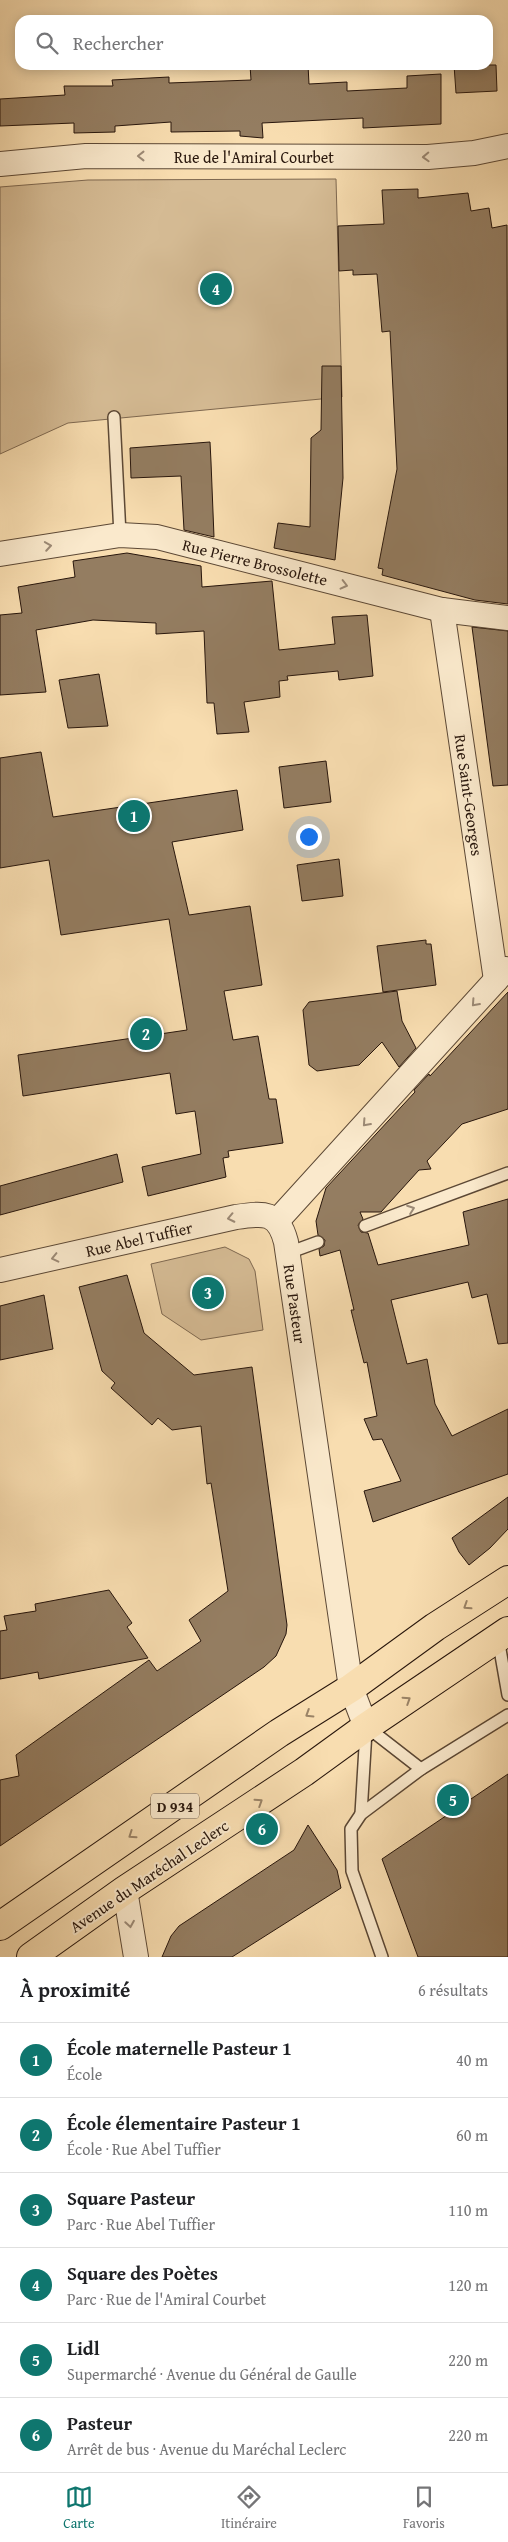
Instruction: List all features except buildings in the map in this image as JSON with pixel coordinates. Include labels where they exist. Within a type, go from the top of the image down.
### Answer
[{"type":"main road","name":"D 934","points":[[0,1926],[279,1733],[351,1688],[435,1627],[508,1580]]},
{"type":"main road","name":"D 934","points":[[366,1727],[503,1635]]},
{"type":"main road","name":"Avenue du Maréchal Leclerc","points":[[31,1957],[125,1890],[304,1772],[366,1727]]},
{"type":"street","name":"Rue de l'Amiral Courbet","points":[[0,164],[86,156],[428,157],[474,153],[508,146]]},
{"type":"street","name":"Rue Pierre Brossolette","points":[[0,554],[120,534],[157,537],[442,610],[477,616],[508,618]]},
{"type":"street","name":"Rue Saint-Georges","points":[[442,610],[502,974]]},
{"type":"street","points":[[277,1221],[502,974]]},
{"type":"street","name":"Rue Abel Tuffier","points":[[0,1270],[236,1217],[258,1214],[267,1215],[277,1221]]},
{"type":"street","name":"Rue Pasteur","points":[[277,1221],[283,1230],[288,1253],[351,1688],[366,1727]]},
{"type":"street","points":[[125,1890],[136,1957]]},
{"type":"lane","points":[[114,417],[120,534]]},
{"type":"lane","points":[[365,1226],[508,1173]]},
{"type":"lane","points":[[288,1253],[318,1242]]},
{"type":"lane","points":[[503,1635],[508,1695]]},
{"type":"lane","points":[[382,1957],[352,1872],[352,1829],[361,1814],[420,1769],[508,1715]]},
{"type":"lane","points":[[366,1727],[420,1769]]},
{"type":"lane","points":[[361,1814],[366,1727]]},
{"type":"shaded area","points":[[336,179],[342,397],[68,423],[0,454],[0,187],[88,180]]},
{"type":"shaded area","points":[[225,1247],[249,1259],[255,1271],[263,1330],[201,1340],[162,1314],[151,1264]]},
{"type":"place","name":"Square des Poètes","points":[[216,289]]},
{"type":"place","name":"École maternelle Pasteur 1","points":[[134,816]]},
{"type":"place","name":"École élementaire Pasteur 1","points":[[146,1034]]},
{"type":"place","name":"Square Pasteur","points":[[208,1293]]},
{"type":"place","name":"Lidl","points":[[453,1800]]},
{"type":"place","name":"Pasteur","points":[[262,1829]]}]
